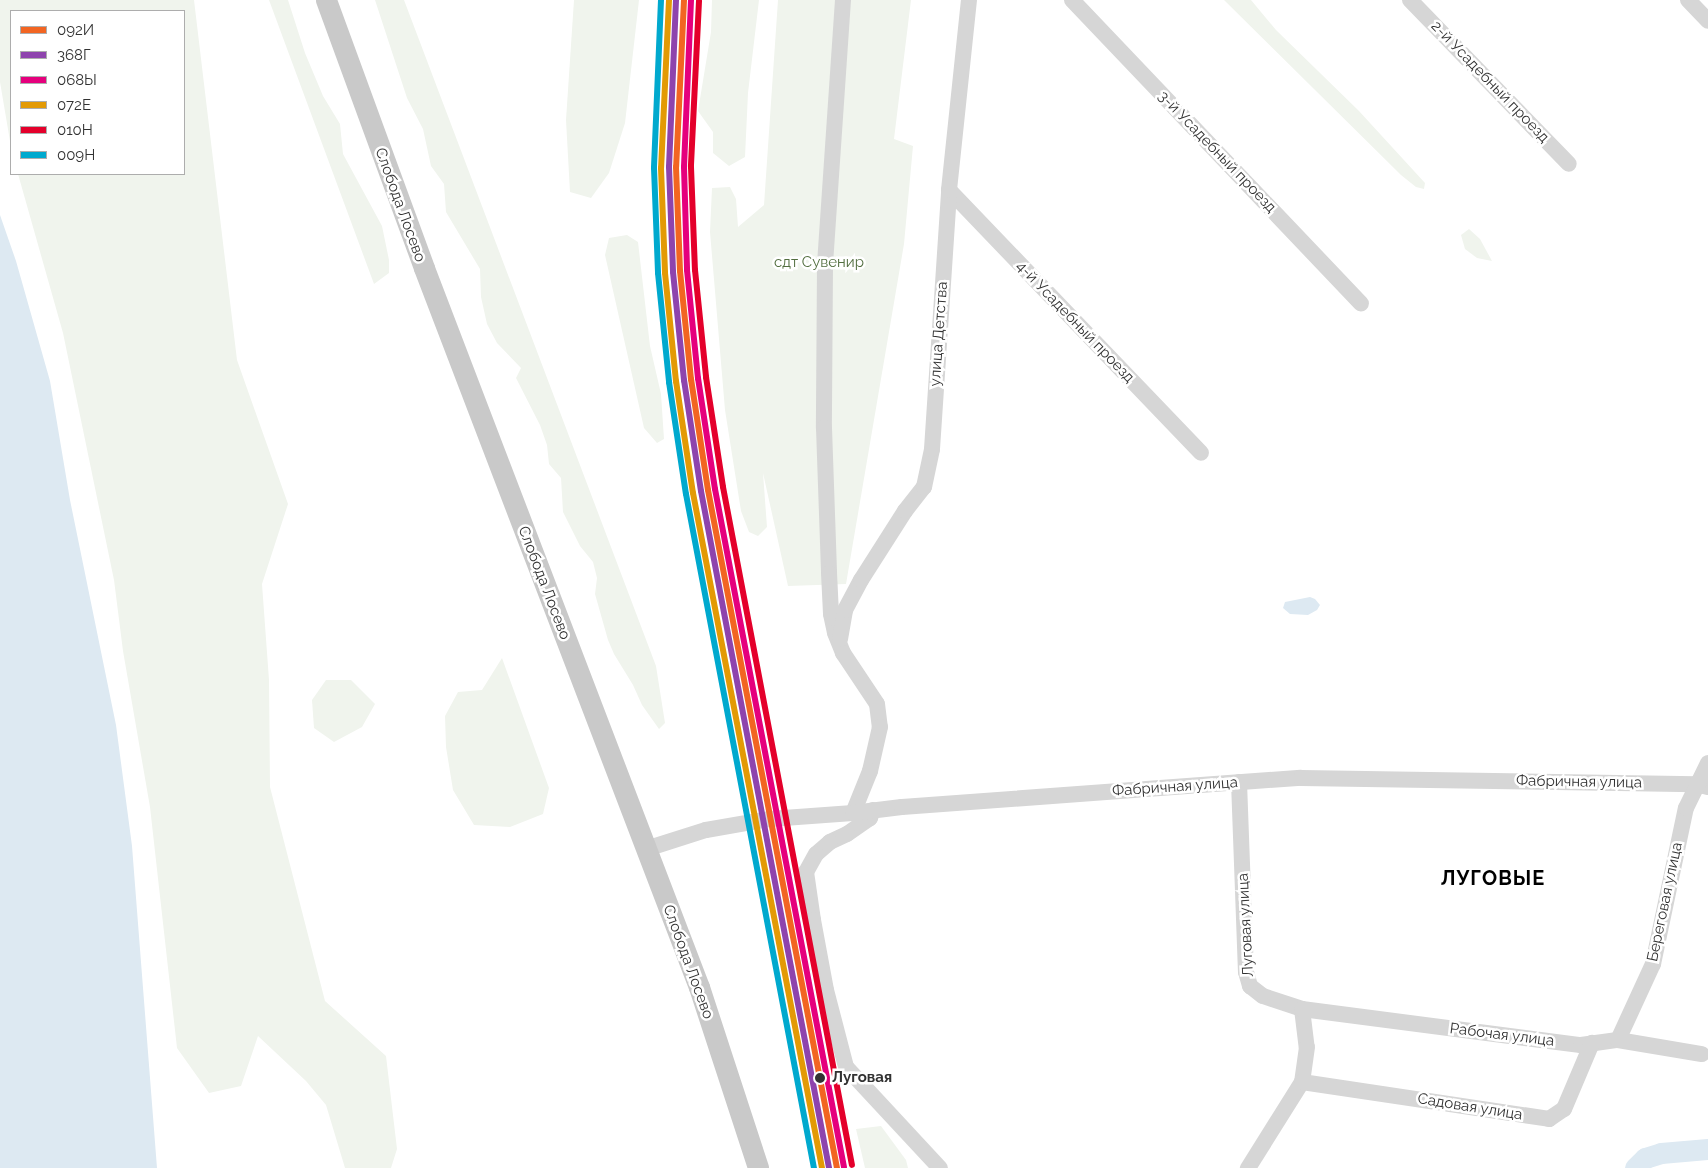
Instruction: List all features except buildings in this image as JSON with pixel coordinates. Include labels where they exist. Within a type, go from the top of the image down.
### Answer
[{"type":"main road","name":"Слобода Лосево","points":[[326,0],[424,268],[702,996],[758,1168]]},
{"type":"street","points":[[843,0],[825,266],[824,428],[831,614],[839,644],[850,666],[877,704],[880,727],[870,771],[853,813]]},
{"type":"street","name":"улица Детства","points":[[839,644],[845,610],[861,580],[924,487],[932,449],[949,190],[970,0]]},
{"type":"street","name":"3-й Усадебный проезд","points":[[1072,0],[1361,303]]},
{"type":"street","name":"2-й Усадебный проезд","points":[[1410,0],[1570,164]]},
{"type":"street","points":[[1688,0],[1708,21]]},
{"type":"street","name":"4-й Усадебный проезд","points":[[949,190],[1201,453]]},
{"type":"street","name":"Береговая улица","points":[[1618,1040],[1653,964],[1686,808],[1702,785],[1708,763]]},
{"type":"street","name":"Фабричная улица","points":[[646,849],[706,830],[763,820],[1301,778],[1702,785]]},
{"type":"street","name":"Луговая улица","points":[[1239,782],[1246,972],[1250,986],[1263,996],[1302,1009]]},
{"type":"street","points":[[873,810],[870,818],[847,834],[830,842],[816,854],[806,872],[813,920],[830,1006],[846,1067],[940,1168]]},
{"type":"street","points":[[1248,1168],[1302,1082],[1307,1047],[1302,1009]]},
{"type":"street","name":"Рабочая улица","points":[[1302,1009],[1581,1045],[1618,1040],[1702,1054]]},
{"type":"street","name":"Садовая улица","points":[[1302,1082],[1548,1119],[1564,1110],[1592,1044]]},
{"type":"green space","points":[[0,0],[194,0],[237,360],[288,504],[262,584],[269,680],[270,787],[325,1001],[386,1056],[397,1149],[391,1168],[345,1168],[326,1105],[306,1081],[258,1036],[241,1086],[209,1093],[177,1048],[150,807],[123,651],[114,580],[63,333],[18,175],[185,175],[185,10],[10,10],[10,141],[0,82]]},
{"type":"green space","points":[[269,0],[288,0],[305,53],[323,96],[340,124],[343,154],[382,226],[389,260],[389,273],[374,284]]},
{"type":"green space","points":[[375,0],[404,0],[656,666],[665,723],[659,729],[642,705],[608,640],[595,594],[597,578],[593,562],[580,546],[563,512],[561,478],[549,464],[547,445],[540,425],[516,378],[521,368],[497,343],[487,324],[481,297],[480,269],[446,212],[444,184],[431,166],[423,129],[407,98]]},
{"type":"green space","points":[[574,0],[639,0],[625,123],[609,173],[591,198],[570,192],[566,120]]},
{"type":"green space","points":[[712,0],[759,0],[748,93],[745,157],[729,166],[713,153],[713,132],[698,111],[711,32]]},
{"type":"green space","name":"сдт Сувенир","points":[[778,0],[911,0],[894,139],[913,146],[904,244],[846,584],[788,586],[763,473],[767,527],[758,536],[749,532],[741,511],[725,410],[710,232],[712,188],[730,187],[736,199],[738,227],[764,205]]},
{"type":"green space","points":[[1224,0],[1251,0],[1276,30],[1359,111],[1425,183],[1424,189],[1416,187],[1401,175]]},
{"type":"green space","points":[[1469,229],[1480,239],[1492,261],[1477,258],[1465,249],[1461,235]]},
{"type":"green space","points":[[627,235],[638,242],[650,346],[661,394],[664,439],[657,443],[644,428],[605,255],[609,238]]},
{"type":"green space","points":[[502,658],[549,788],[543,814],[510,827],[474,825],[453,790],[446,747],[445,716],[458,692],[482,690]]},
{"type":"green space","points":[[326,680],[351,680],[375,704],[362,727],[334,742],[314,728],[312,700]]},
{"type":"green space","points":[[881,1126],[906,1160],[908,1168],[865,1168],[856,1129]]},
{"type":"shaded area","points":[[0,215],[16,261],[50,381],[70,500],[116,725],[132,846],[157,1168],[0,1168]]},
{"type":"shaded area","points":[[1310,597],[1315,599],[1320,605],[1317,610],[1308,615],[1290,614],[1283,608],[1285,602]]},
{"type":"waterway","points":[[1635,1168],[1645,1158],[1661,1153],[1708,1149]]},
{"type":"transit line","name":"009Н","points":[[661,0],[654,168],[658,273],[669,382],[686,494],[814,1168]]},
{"type":"transit line","name":"072Е","points":[[669,0],[661,168],[665,273],[676,381],[693,493],[822,1168]]},
{"type":"transit line","name":"368Г","points":[[676,0],[669,167],[673,272],[684,380],[701,491],[829,1168]]},
{"type":"transit line","name":"092И","points":[[684,0],[676,167],[680,271],[691,379],[708,490],[837,1168]]},
{"type":"transit line","name":"068Ы","points":[[691,0],[684,167],[687,270],[698,378],[715,489],[844,1167]]},
{"type":"transit line","name":"010Н","points":[[699,1],[691,167],[695,270],[706,377],[723,487],[852,1165]]},
{"type":"place","name":"Луговая","points":[[820,1078]]},
{"type":"district","name":"ЛУГОВЫЕ","points":[[1493,878]]}]
